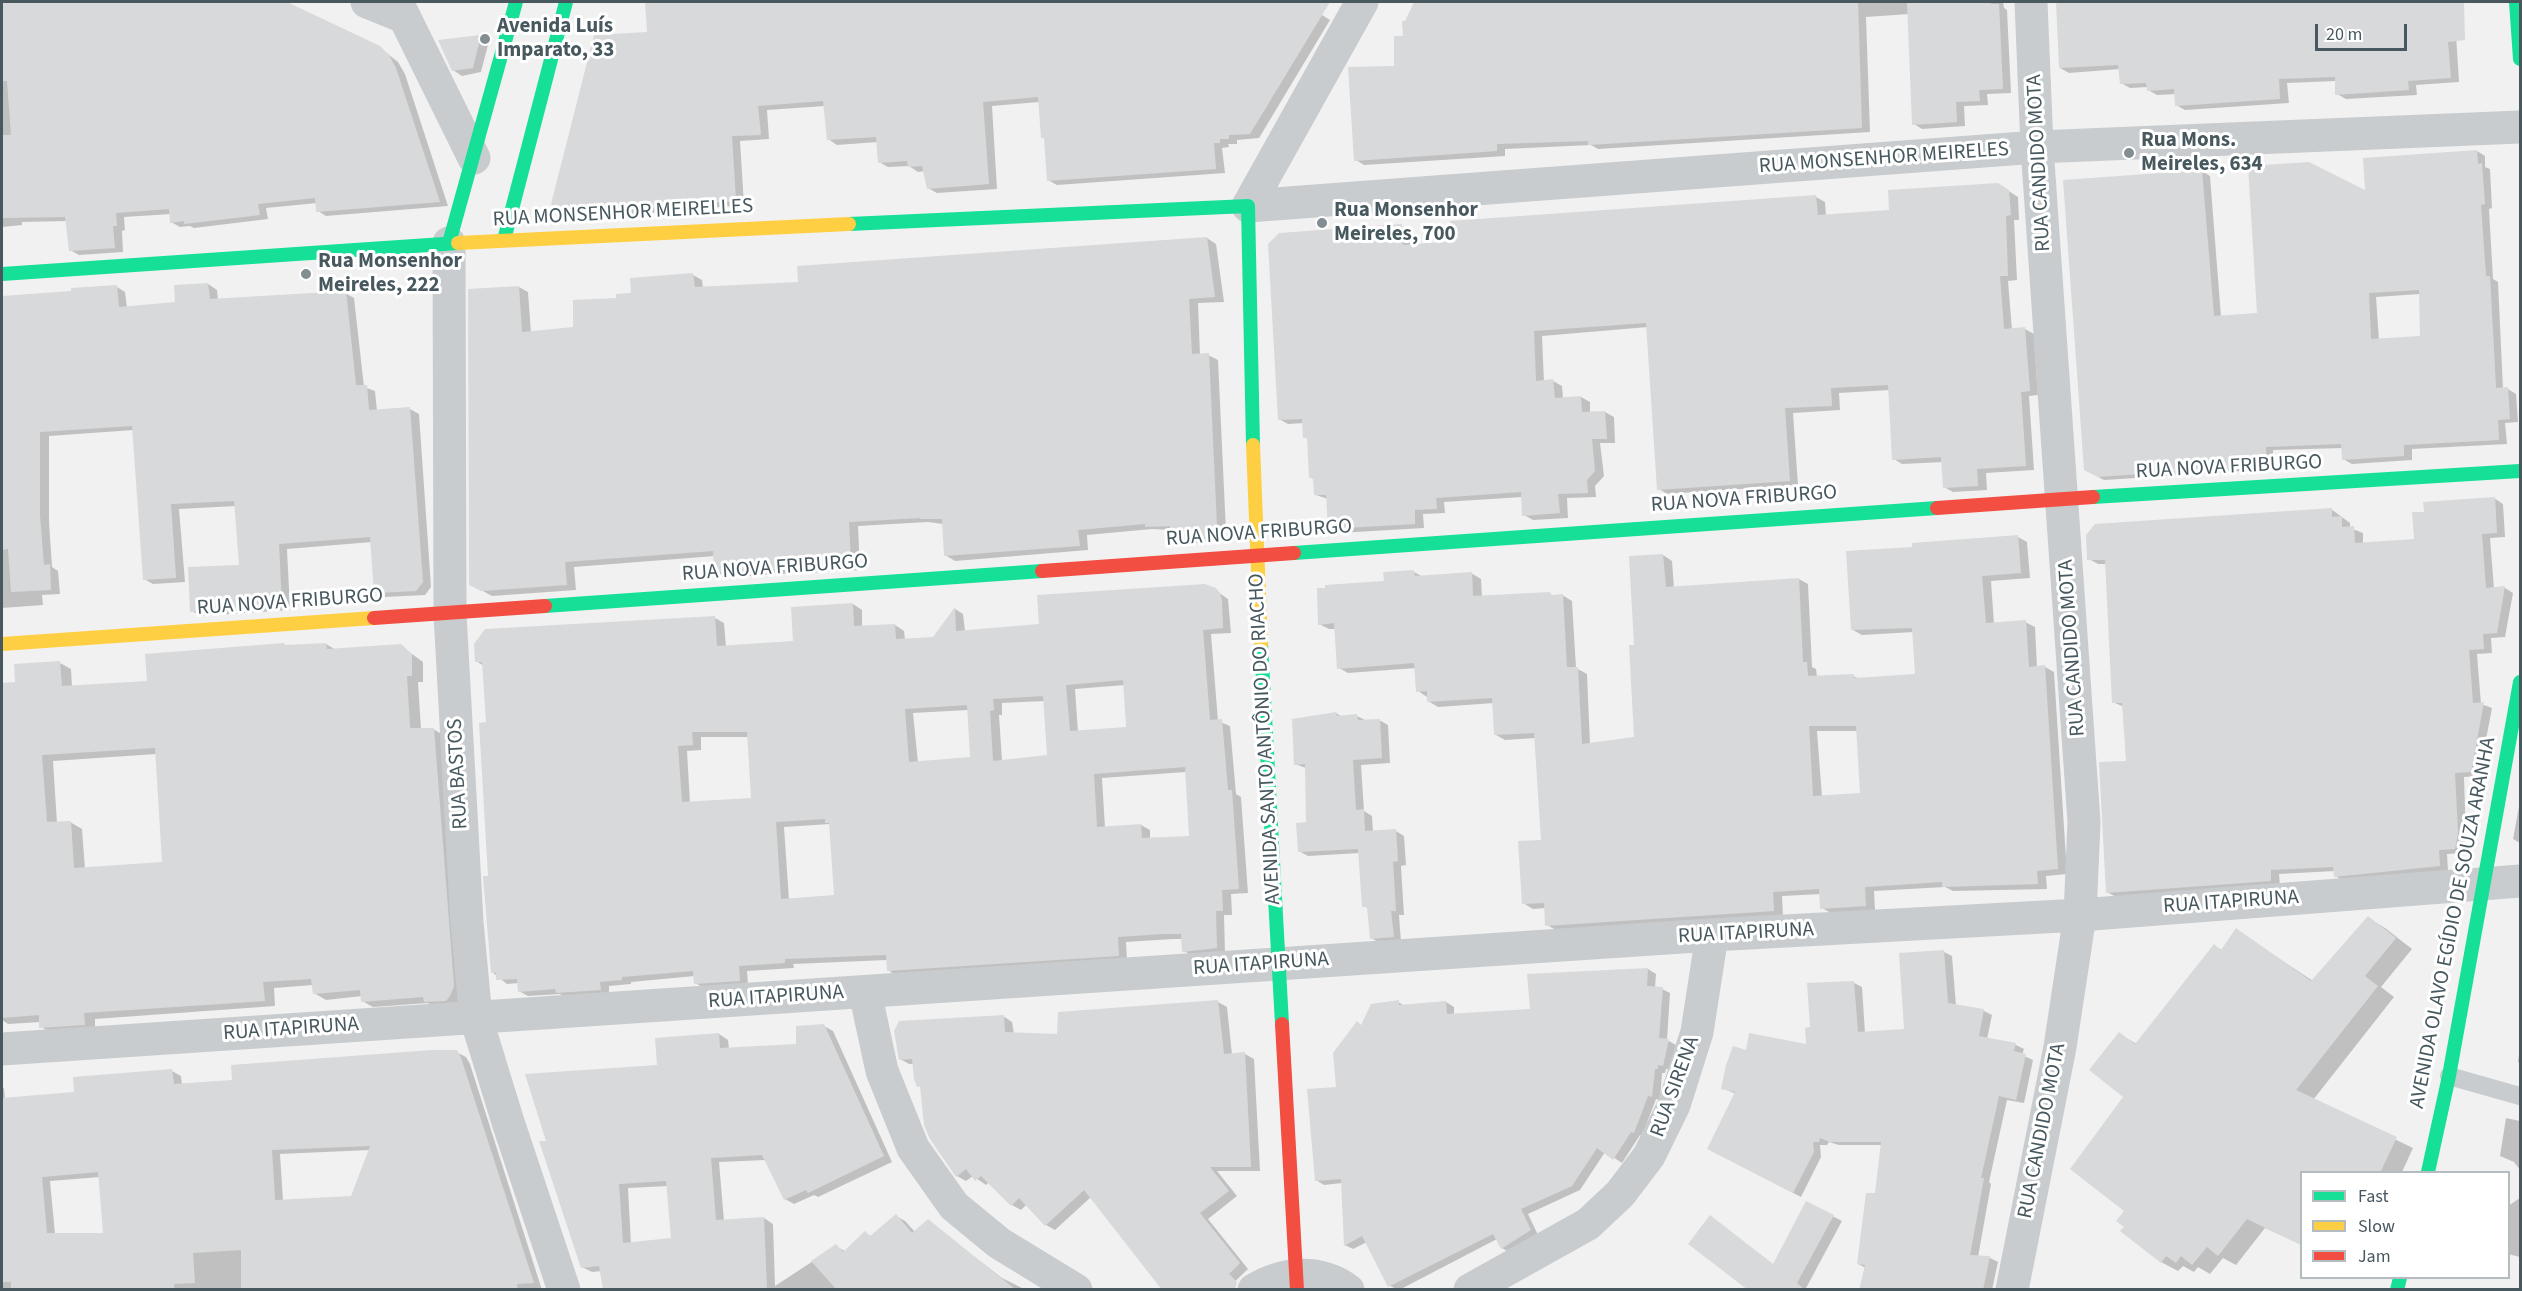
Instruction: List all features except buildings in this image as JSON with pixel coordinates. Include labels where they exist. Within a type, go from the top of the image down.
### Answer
[{"type":"street","points":[[367,2],[401,9],[474,158]]},
{"type":"street","points":[[449,243],[516,2]]},
{"type":"street","points":[[504,240],[566,2]]},
{"type":"street","points":[[1248,206],[1362,2]]},
{"type":"street","name":"RUA CANDIDO MOTA","points":[[2012,1290],[2060,1047],[2080,915],[2084,822],[2037,147],[2031,2]]},
{"type":"street","points":[[2516,2],[2520,59]]},
{"type":"street","name":"RUA MONSENHOR MEIRELES","points":[[1248,206],[2037,147],[2520,127]]},
{"type":"street","name":"RUA MONSENHOR MEIRELLES","points":[[2,274],[449,243],[1248,206]]},
{"type":"street","name":"AVENIDA SANTO ANTÔNIO DO RIACHO","points":[[1248,206],[1256,555],[1297,1282]]},
{"type":"street","name":"RUA BASTOS","points":[[449,243],[450,614],[467,922],[476,1018],[564,1290]]},
{"type":"street","name":"RUA NOVA FRIBURGO","points":[[2,644],[2063,498],[2520,471]]},
{"type":"street","name":"AVENIDA OLAVO EGÍDIO DE SOUZA ARANHA","points":[[2428,1171],[2449,1076],[2520,682]]},
{"type":"street","name":"RUA ITAPIRUNA","points":[[2,1049],[1712,935],[2080,915],[2520,881]]},
{"type":"street","name":"RUA SIRENA","points":[[1470,1290],[1588,1224],[1620,1194],[1649,1156],[1674,1106],[1697,1032],[1712,935]]},
{"type":"street","points":[[865,992],[882,1071],[913,1148],[954,1206],[999,1242],[1076,1290]]},
{"type":"street","points":[[1254,1290],[1268,1281],[1297,1282],[1319,1277],[1348,1290]]},
{"type":"lane","points":[[2449,1076],[2520,1096]]},
{"type":"traffic: fast","points":[[449,243],[516,2]]},
{"type":"traffic: fast","points":[[504,240],[566,2]]},
{"type":"traffic: fast","points":[[2516,2],[2520,59]]},
{"type":"traffic: fast","points":[[849,224],[1248,206],[1253,445]]},
{"type":"traffic: fast","points":[[2,274],[458,243]]},
{"type":"traffic: fast","points":[[2093,497],[2520,471]]},
{"type":"traffic: fast","points":[[1294,553],[1937,508]]},
{"type":"traffic: fast","points":[[545,606],[1042,571]]},
{"type":"traffic: fast","points":[[1261,644],[1282,1024]]},
{"type":"traffic: fast","points":[[2428,1171],[2449,1076],[2520,682]]},
{"type":"traffic: fast","points":[[2397,1290],[2400,1279]]},
{"type":"traffic: slow","points":[[458,243],[849,224]]},
{"type":"traffic: slow","points":[[1253,445],[1261,644]]},
{"type":"traffic: slow","points":[[2,644],[374,618]]},
{"type":"traffic: jam","points":[[1937,508],[2093,497]]},
{"type":"traffic: jam","points":[[1042,571],[1294,553]]},
{"type":"traffic: jam","points":[[374,618],[545,606]]},
{"type":"traffic: jam","points":[[1282,1024],[1297,1290]]},
{"type":"place","name":"Avenida Luís Imparato, 33","points":[[485,39]]},
{"type":"place","name":"Rua Mons. Meireles, 634","points":[[2129,153]]},
{"type":"place","name":"Rua Monsenhor Meireles, 700","points":[[1322,223]]},
{"type":"place","name":"Rua Monsenhor Meireles, 222","points":[[306,274]]}]
